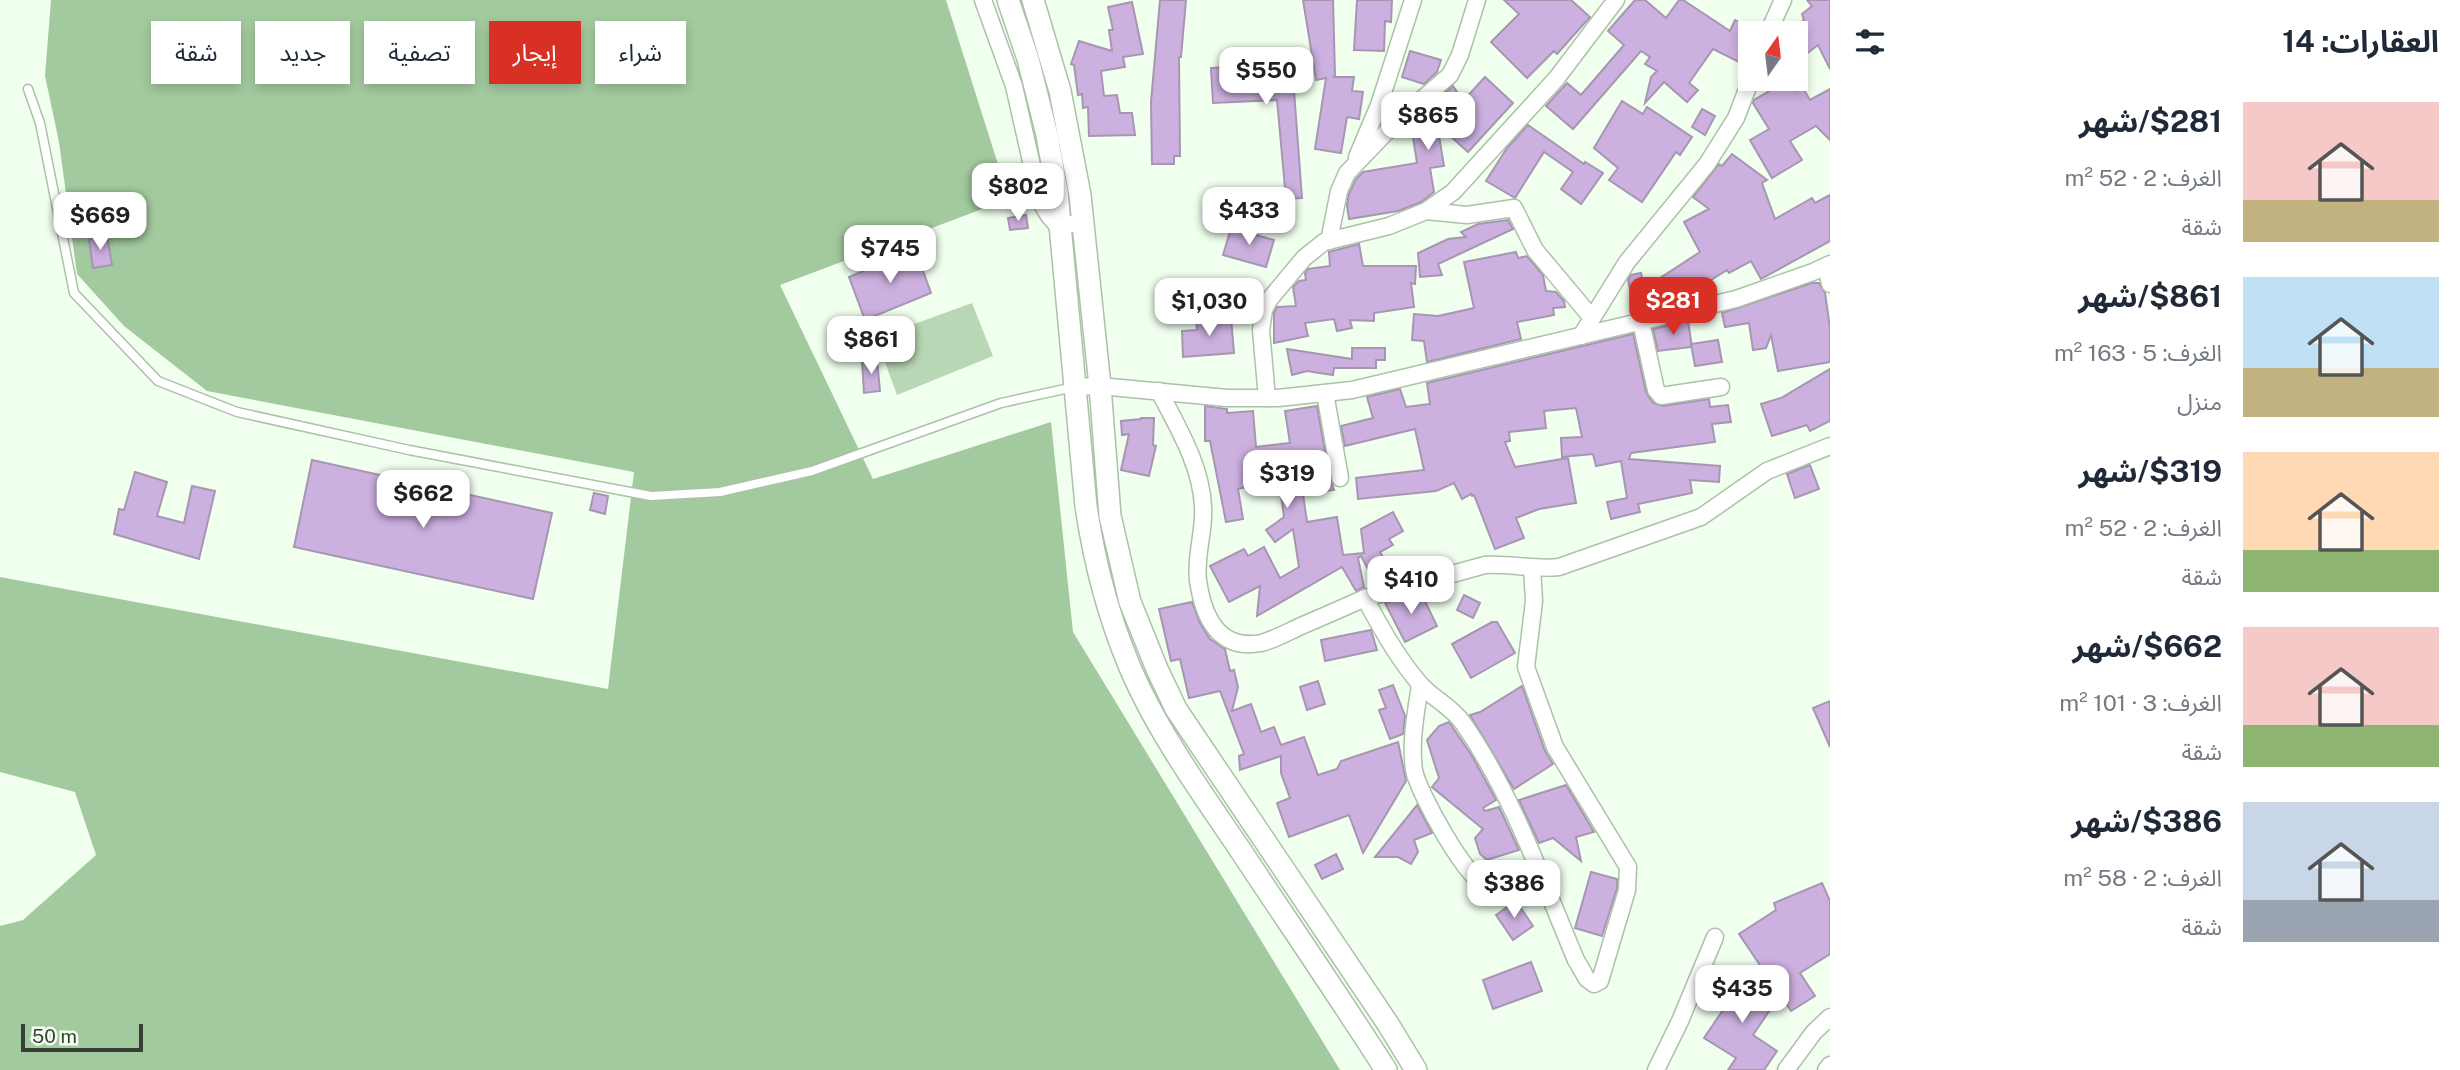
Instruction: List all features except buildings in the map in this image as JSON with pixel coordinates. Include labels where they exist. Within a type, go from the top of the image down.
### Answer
[{"type":"main road","points":[[1008,0],[1028,59],[1047,135],[1060,225],[1074,387],[1092,545],[1114,625],[1129,667],[1203,795],[1386,1070]]},
{"type":"main road","points":[[1033,0],[1060,92],[1083,224],[1110,516],[1130,602],[1176,709],[1381,1013],[1416,1070]]},
{"type":"street","points":[[983,0],[1014,86],[1040,201],[1049,216],[1060,225],[1083,224]]},
{"type":"street","points":[[1355,163],[1384,91],[1413,0]]},
{"type":"street","points":[[1329,240],[1339,191],[1347,173],[1398,120],[1450,75],[1460,55],[1477,0]]},
{"type":"street","points":[[1267,398],[1261,330],[1265,305],[1304,258],[1321,243],[1389,226],[1426,211],[1453,192],[1556,79],[1616,0]]},
{"type":"street","points":[[1773,21],[1783,0]]},
{"type":"street","points":[[1581,336],[1627,262],[1707,164],[1736,118],[1746,91]]},
{"type":"street","points":[[1426,211],[1467,215],[1514,208],[1535,250],[1592,318]]},
{"type":"street","points":[[1074,387],[1100,386],[1227,398],[1267,398],[1352,390],[1736,299],[1828,265],[1830,284]]},
{"type":"street","points":[[1641,322],[1656,390],[1661,396],[1721,387]]},
{"type":"street","points":[[1159,391],[1185,442],[1200,485],[1203,505],[1198,579],[1208,615],[1215,630],[1238,642],[1264,642],[1365,598],[1485,565],[1559,567],[1701,517],[1767,471],[1830,446]]},
{"type":"street","points":[[1325,393],[1340,478]]},
{"type":"street","points":[[1365,598],[1420,685],[1446,704],[1464,724],[1510,802],[1576,960],[1587,979],[1597,984],[1601,981],[1628,890],[1628,867],[1555,747],[1526,667],[1534,601],[1532,568]]},
{"type":"street","points":[[1420,685],[1414,727],[1415,774],[1463,865],[1478,883],[1488,887],[1536,867]]},
{"type":"street","points":[[1656,1070],[1685,1010],[1715,937]]},
{"type":"street","points":[[1786,1070],[1814,1032],[1830,1017]]},
{"type":"street","points":[[1826,1070],[1830,1065]]},
{"type":"lane","points":[[28,89],[40,123],[74,293],[158,381],[237,412],[409,450],[651,496],[720,492],[812,471],[1001,403],[1074,387]]},
{"type":"green space","points":[[51,0],[946,0],[1009,199],[780,285],[873,479],[1051,422],[1073,632],[1340,1070],[0,1070],[0,926],[23,920],[96,855],[75,792],[0,772],[0,577],[608,689],[634,472],[207,391],[124,326],[77,274],[59,142],[45,76]]},
{"type":"green space","points":[[972,303],[993,356],[897,395],[876,338]]}]
